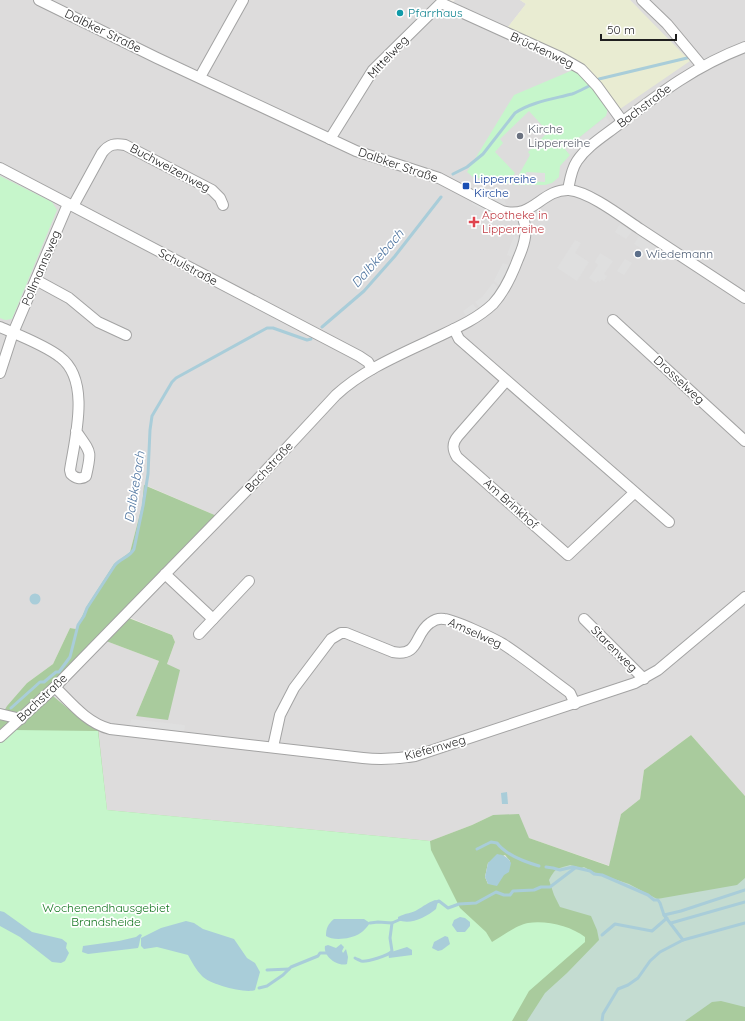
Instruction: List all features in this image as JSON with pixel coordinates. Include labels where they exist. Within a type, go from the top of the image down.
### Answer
[{"type":"street","name":"Dalbker Straße","points":[[39,0],[113,37],[368,156],[439,178],[502,212],[515,214],[521,213]]},
{"type":"street","points":[[200,77],[243,0]]},
{"type":"street","points":[[642,0],[668,24],[702,66]]},
{"type":"street","name":"Brückenweg","points":[[441,3],[565,59],[581,69],[623,122]]},
{"type":"street","name":"Mittelweg","points":[[330,139],[373,70],[441,3]]},
{"type":"street","name":"Bachstraße","points":[[568,190],[572,170],[582,155],[679,80],[702,66],[745,47]]},
{"type":"street","name":"Buchweizenweg","points":[[70,205],[102,153],[108,146],[118,144],[125,145],[212,190],[220,198],[223,204]]},
{"type":"street","name":"Schulstraße","points":[[0,168],[359,356],[368,362],[372,369]]},
{"type":"street","points":[[521,213],[558,191],[568,190],[586,195],[745,298]]},
{"type":"street","name":"Pollmannsweg","points":[[0,373],[13,333],[70,205]]},
{"type":"street","name":"Bachstraße","points":[[0,736],[21,719],[55,687],[254,483],[346,386],[372,369],[469,322],[492,304],[508,282],[526,238],[526,228],[521,213]]},
{"type":"street","points":[[36,280],[64,295],[98,322],[126,335]]},
{"type":"street","name":"Drosselweg","points":[[613,320],[745,441]]},
{"type":"street","points":[[0,327],[55,353],[68,364],[74,374],[78,391],[76,431]]},
{"type":"street","points":[[454,329],[459,340],[669,522]]},
{"type":"street","name":"Am Brinkhof","points":[[506,381],[458,436],[453,445],[454,452],[457,457],[568,555],[634,493]]},
{"type":"street","points":[[165,574],[213,619]]},
{"type":"street","points":[[199,634],[249,581]]},
{"type":"street","name":"Kiefernweg","points":[[55,687],[89,720],[100,726],[130,731],[363,758],[382,760],[399,759],[415,756],[575,704],[629,686],[644,679],[658,670],[745,597]]},
{"type":"street","name":"Amselweg","points":[[273,747],[280,715],[286,702],[294,688],[331,639],[341,633],[346,633],[393,652],[406,652],[415,646],[428,624],[437,619],[448,620],[504,644],[570,693],[575,704]]},
{"type":"street","name":"Starenweg","points":[[584,619],[644,679]]},
{"type":"street","points":[[0,714],[21,719]]},
{"type":"shaded area","points":[[0,0],[442,0],[451,4],[455,0],[520,0],[526,4],[508,27],[577,61],[594,74],[620,108],[689,61],[630,0],[745,0],[745,796],[691,735],[644,770],[640,799],[621,814],[610,866],[529,838],[493,815],[472,825],[430,841],[107,810],[98,728],[83,721],[47,691],[98,638],[159,661],[136,716],[167,664],[175,642],[172,635],[121,614],[217,516],[145,485],[142,506],[130,552],[114,564],[87,606],[76,629],[70,628],[53,664],[27,683],[0,718]]},
{"type":"shaded area","points":[[606,117],[610,123],[570,155],[565,149]]},
{"type":"shaded area","points":[[526,172],[545,173],[545,182],[526,181]]},
{"type":"shaded area","points":[[474,185],[503,193],[506,205],[498,204],[475,190]]},
{"type":"shaded area","points":[[473,201],[508,218],[503,221],[473,205]]},
{"type":"shaded area","points":[[620,224],[632,231],[626,239],[615,232]]},
{"type":"shaded area","points":[[514,236],[521,239],[514,258],[507,255]]},
{"type":"shaded area","points":[[639,236],[667,254],[662,262],[634,244]]},
{"type":"shaded area","points":[[575,240],[581,243],[575,253],[589,262],[577,281],[557,268]]},
{"type":"shaded area","points":[[600,253],[613,261],[604,274],[607,276],[604,281],[602,279],[600,282],[598,280],[596,283],[589,278],[598,265],[595,262]]},
{"type":"shaded area","points":[[625,259],[632,263],[624,275],[617,271]]},
{"type":"shaded area","points":[[503,263],[511,266],[500,286],[494,281]]},
{"type":"shaded area","points":[[493,283],[499,288],[487,303],[480,308],[475,302],[482,297]]},
{"type":"shaded area","points":[[473,304],[478,310],[467,317],[463,311]]},
{"type":"shaded area","points":[[78,444],[86,461],[82,473],[75,461]]},
{"type":"shaded area","points":[[131,719],[185,725],[184,732],[130,726]]},
{"type":"green space","points":[[520,0],[630,0],[690,61],[620,109],[594,74],[577,61],[508,27],[526,4]]},
{"type":"green space","points":[[573,70],[584,77],[608,108],[606,116],[565,149],[570,155],[560,166],[559,177],[552,183],[545,185],[513,185],[530,155],[528,152],[548,132],[529,111],[500,139],[503,143],[495,152],[515,173],[508,184],[473,177],[467,172],[514,95]]},
{"type":"green space","points":[[0,176],[52,202],[57,210],[12,319],[5,320],[0,318]]},
{"type":"green space","name":"Wochenendhausgebiet Brandsheide","points":[[144,485],[217,516],[121,615],[172,635],[175,642],[167,664],[180,670],[168,720],[136,716],[159,661],[98,638],[47,691],[83,721],[98,728],[107,810],[430,841],[472,825],[493,815],[519,814],[529,838],[609,866],[621,814],[640,799],[644,770],[691,735],[745,796],[745,1021],[0,1021],[0,718],[7,706],[27,683],[53,664],[70,628],[76,629],[87,606],[114,564],[130,552],[142,506]],"holes":[[[505,855],[510,861],[488,884],[485,877],[488,863]]]},
{"type":"green space","name":"Wochenendhausgebiet Brandsheide","points":[[13,730],[98,731],[107,810],[430,841],[431,850],[460,908],[486,932],[492,942],[519,926],[528,923],[543,922],[573,930],[585,937],[585,942],[529,991],[512,1021],[0,1021],[0,740]]},
{"type":"green space","points":[[570,865],[581,868],[584,867],[593,872],[629,884],[657,899],[737,885],[745,878],[745,1007],[721,1001],[712,1002],[685,1021],[527,1021],[545,993],[599,940],[597,930],[591,916],[560,907],[554,895],[549,880],[557,869]]},
{"type":"water","points":[[35,593],[39,595],[41,599],[39,603],[35,605],[31,603],[29,599],[31,595]]},
{"type":"water","points":[[507,792],[508,804],[502,804],[501,793]]},
{"type":"water","points":[[497,854],[506,857],[511,863],[509,872],[504,875],[497,886],[488,884],[485,877],[488,863]]},
{"type":"water","points":[[435,900],[438,901],[436,909],[427,915],[417,920],[407,922],[398,920],[398,917],[415,911]]},
{"type":"water","points":[[0,911],[4,912],[32,932],[62,939],[67,943],[66,948],[69,953],[65,961],[61,963],[52,962],[20,937],[0,926]]},
{"type":"water","points":[[460,917],[465,918],[470,922],[470,926],[465,932],[457,932],[452,925],[454,920]]},
{"type":"water","points":[[334,919],[364,919],[370,923],[356,936],[342,939],[329,938],[326,936],[326,933],[328,926]]},
{"type":"water","points":[[186,921],[194,923],[203,929],[234,939],[247,958],[255,963],[260,972],[255,990],[243,991],[219,985],[206,979],[194,966],[188,955],[157,947],[144,949],[141,946],[141,938],[161,928]]},
{"type":"water","points":[[140,934],[142,935],[138,948],[88,954],[82,952],[83,946],[119,941],[136,937]]},
{"type":"water","points":[[445,936],[448,937],[450,944],[438,951],[432,948],[434,942]]},
{"type":"water","points":[[341,944],[344,947],[342,951],[343,953],[346,949],[348,957],[347,964],[339,964],[335,962],[328,957],[325,950],[325,946],[328,945],[336,948]]},
{"type":"water","points":[[407,947],[412,950],[412,955],[389,958],[388,953]]},
{"type":"waterway","name":"Dalbkebach","points":[[599,79],[687,58]]},
{"type":"waterway","name":"Dalbkebach","points":[[453,174],[467,167],[483,154],[515,113],[521,109],[535,103],[572,94],[589,86]]},
{"type":"waterway","name":"Dalbkebach","points":[[322,327],[364,291],[395,256],[441,197]]},
{"type":"waterway","name":"Dalbkebach","points":[[11,708],[40,682],[44,682],[56,672],[59,672],[70,657],[78,625],[87,608],[115,565],[130,554],[134,549],[148,474],[152,416],[172,382],[176,378],[267,328],[273,328],[307,340],[311,339]]},
{"type":"waterway","points":[[477,849],[491,842],[497,843],[505,851],[522,860],[539,866]]},
{"type":"waterway","points":[[546,867],[560,870],[573,867],[590,871],[594,874],[602,875],[648,895],[654,900],[658,900],[664,915],[683,940]]},
{"type":"waterway","points":[[434,903],[439,901],[448,908],[459,904],[476,903],[496,892],[504,895],[510,895],[513,891],[534,890],[541,887],[550,887],[575,868]]},
{"type":"waterway","points":[[664,915],[745,890]]},
{"type":"waterway","points":[[671,923],[745,902]]},
{"type":"waterway","points":[[602,935],[615,924],[652,931],[667,918]]},
{"type":"waterway","points":[[355,958],[361,961],[368,961],[390,953],[392,951],[390,938],[392,923],[401,919]]},
{"type":"waterway","points":[[370,923],[392,923]]},
{"type":"waterway","points":[[602,1021],[603,1014],[618,989],[628,985],[638,978],[650,961],[660,952],[683,940],[745,923]]},
{"type":"waterway","points":[[259,988],[267,986],[283,975],[291,967],[318,956],[320,953],[329,953]]},
{"type":"waterway","points":[[267,970],[289,969]]},
{"type":"place","name":"Pfarrhaus","points":[[400,13]]},
{"type":"place","name":"Kirche Lipperreihe","points":[[520,136]]},
{"type":"place","name":"Lipperreihe Kirche","points":[[466,186]]},
{"type":"place","name":"Apotheke in Lipperreihe","points":[[474,222]]},
{"type":"place","name":"Wiedemann","points":[[638,254]]}]
